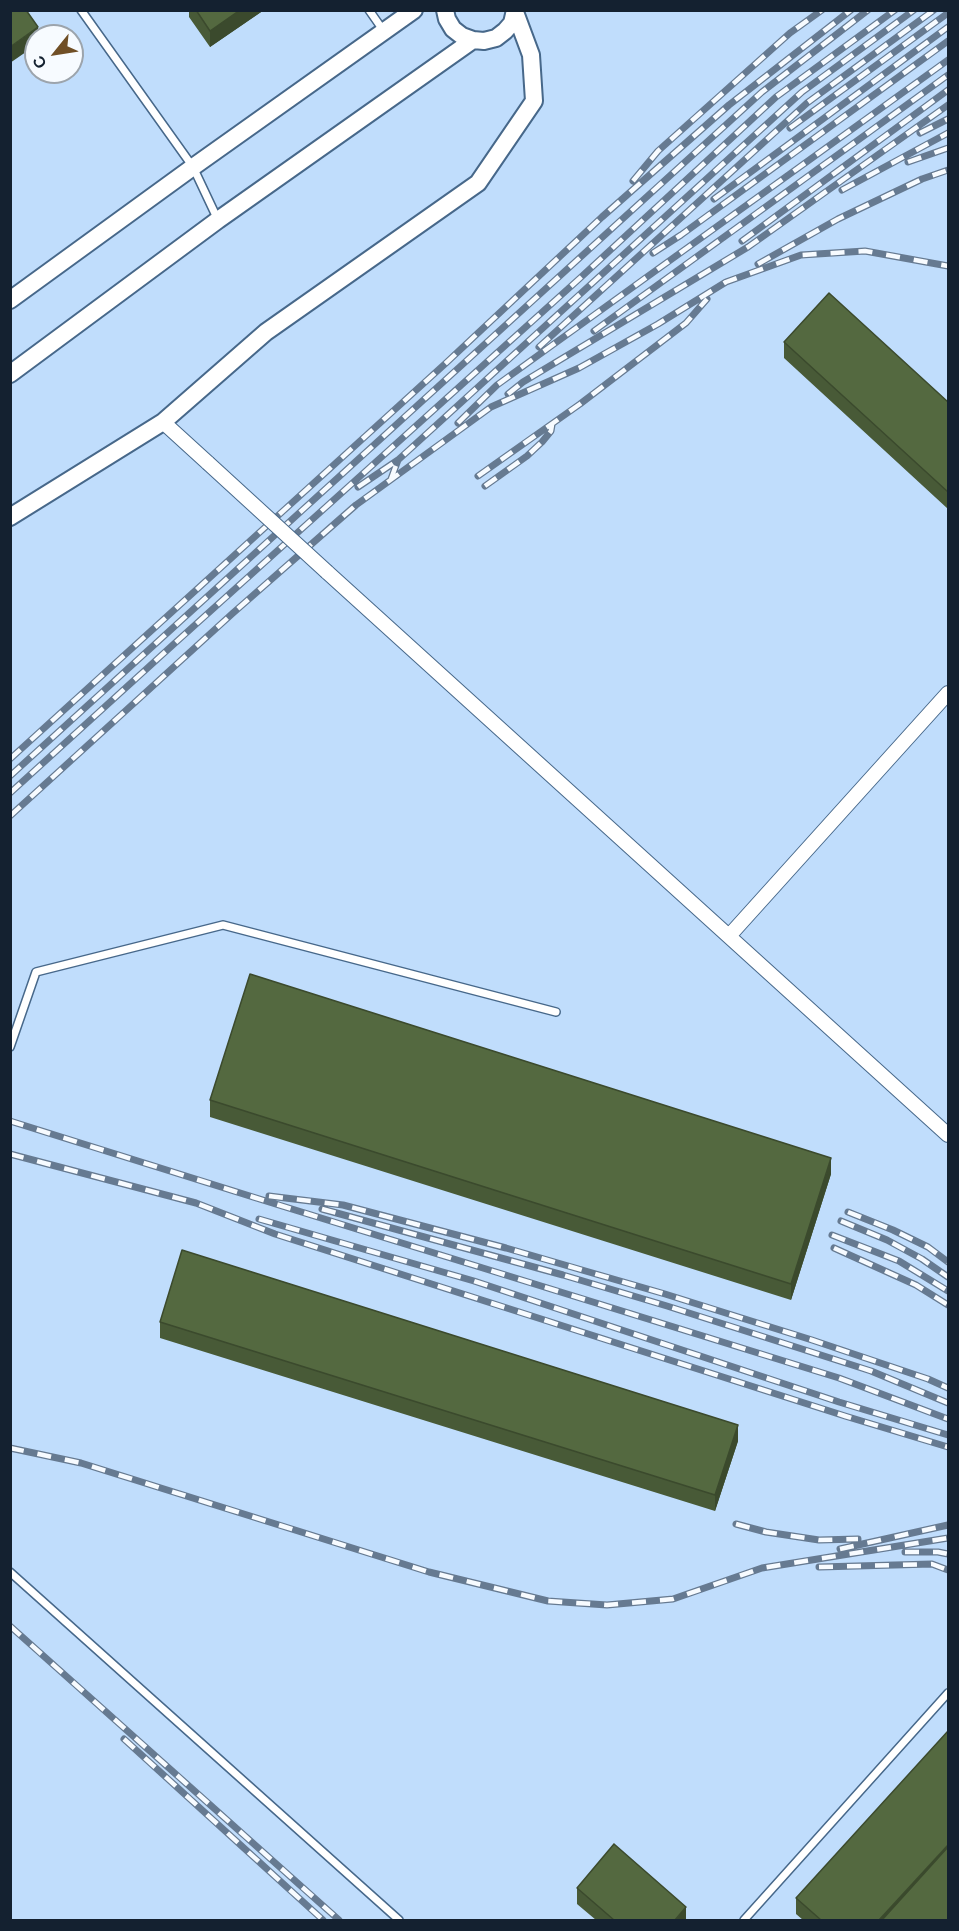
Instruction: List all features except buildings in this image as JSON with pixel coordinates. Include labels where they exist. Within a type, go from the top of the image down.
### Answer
[{"type":"street","points":[[10,300],[414,10]]},
{"type":"street","points":[[445,10],[447,19],[462,36],[484,41],[496,38],[505,31],[512,23],[515,11]]},
{"type":"street","points":[[10,517],[163,422],[266,332],[478,183],[534,101],[531,54],[515,11]]},
{"type":"street","points":[[10,374],[218,220],[473,40]]},
{"type":"street","points":[[163,422],[948,1135]]},
{"type":"street","points":[[729,936],[948,693]]},
{"type":"lane","points":[[81,10],[193,167],[218,220]]},
{"type":"lane","points":[[369,10],[384,32]]},
{"type":"lane","points":[[10,1047],[36,972],[223,925],[556,1012]]},
{"type":"lane","points":[[10,1572],[399,1920]]},
{"type":"lane","points":[[744,1920],[948,1693]]},
{"type":"railway","points":[[633,181],[658,151],[790,33],[822,10]]},
{"type":"railway","points":[[10,759],[446,363],[602,217],[729,105],[851,10]]},
{"type":"railway","points":[[10,776],[762,92],[868,10]]},
{"type":"railway","points":[[10,793],[579,279],[776,97],[895,10]]},
{"type":"railway","points":[[391,479],[398,460],[802,92],[914,10]]},
{"type":"railway","points":[[539,347],[807,103],[934,10]]},
{"type":"railway","points":[[790,128],[948,13]]},
{"type":"railway","points":[[714,199],[948,27]]},
{"type":"railway","points":[[653,253],[948,41]]},
{"type":"railway","points":[[458,423],[497,385],[948,60]]},
{"type":"railway","points":[[594,331],[948,75]]},
{"type":"railway","points":[[742,241],[948,90]]},
{"type":"railway","points":[[508,394],[523,382],[748,247],[948,105]]},
{"type":"railway","points":[[920,133],[948,119]]},
{"type":"railway","points":[[842,190],[948,133]]},
{"type":"railway","points":[[908,162],[948,148]]},
{"type":"railway","points":[[758,264],[838,219],[922,179],[948,170]]},
{"type":"railway","points":[[10,816],[233,613],[356,505],[491,407],[579,368],[658,324],[726,282],[801,255],[865,251],[948,266]]},
{"type":"railway","points":[[478,476],[580,404],[686,323],[707,299]]},
{"type":"railway","points":[[485,486],[527,456],[551,431],[552,425]]},
{"type":"railway","points":[[358,487],[398,460]]},
{"type":"railway","points":[[10,1121],[839,1378],[948,1419]]},
{"type":"railway","points":[[10,1154],[196,1203],[275,1234],[948,1447]]},
{"type":"railway","points":[[269,1196],[343,1205],[506,1248],[812,1340],[928,1379],[948,1388]]},
{"type":"railway","points":[[322,1209],[667,1306],[871,1371],[948,1403]]},
{"type":"railway","points":[[848,1212],[928,1247],[948,1262]]},
{"type":"railway","points":[[259,1219],[474,1281],[839,1402],[948,1435]]},
{"type":"railway","points":[[841,1221],[887,1240],[922,1259],[948,1277]]},
{"type":"railway","points":[[832,1235],[899,1261],[948,1291]]},
{"type":"railway","points":[[834,1248],[916,1285],[948,1305]]},
{"type":"railway","points":[[10,1448],[81,1463],[429,1572],[548,1601],[607,1605],[673,1599],[762,1568],[948,1538]]},
{"type":"railway","points":[[736,1524],[766,1532],[819,1540],[858,1539]]},
{"type":"railway","points":[[840,1549],[948,1525]]},
{"type":"railway","points":[[905,1552],[948,1554]]},
{"type":"railway","points":[[819,1567],[932,1564],[948,1570]]},
{"type":"railway","points":[[10,1626],[339,1920]]},
{"type":"railway","points":[[124,1739],[323,1920]]}]
